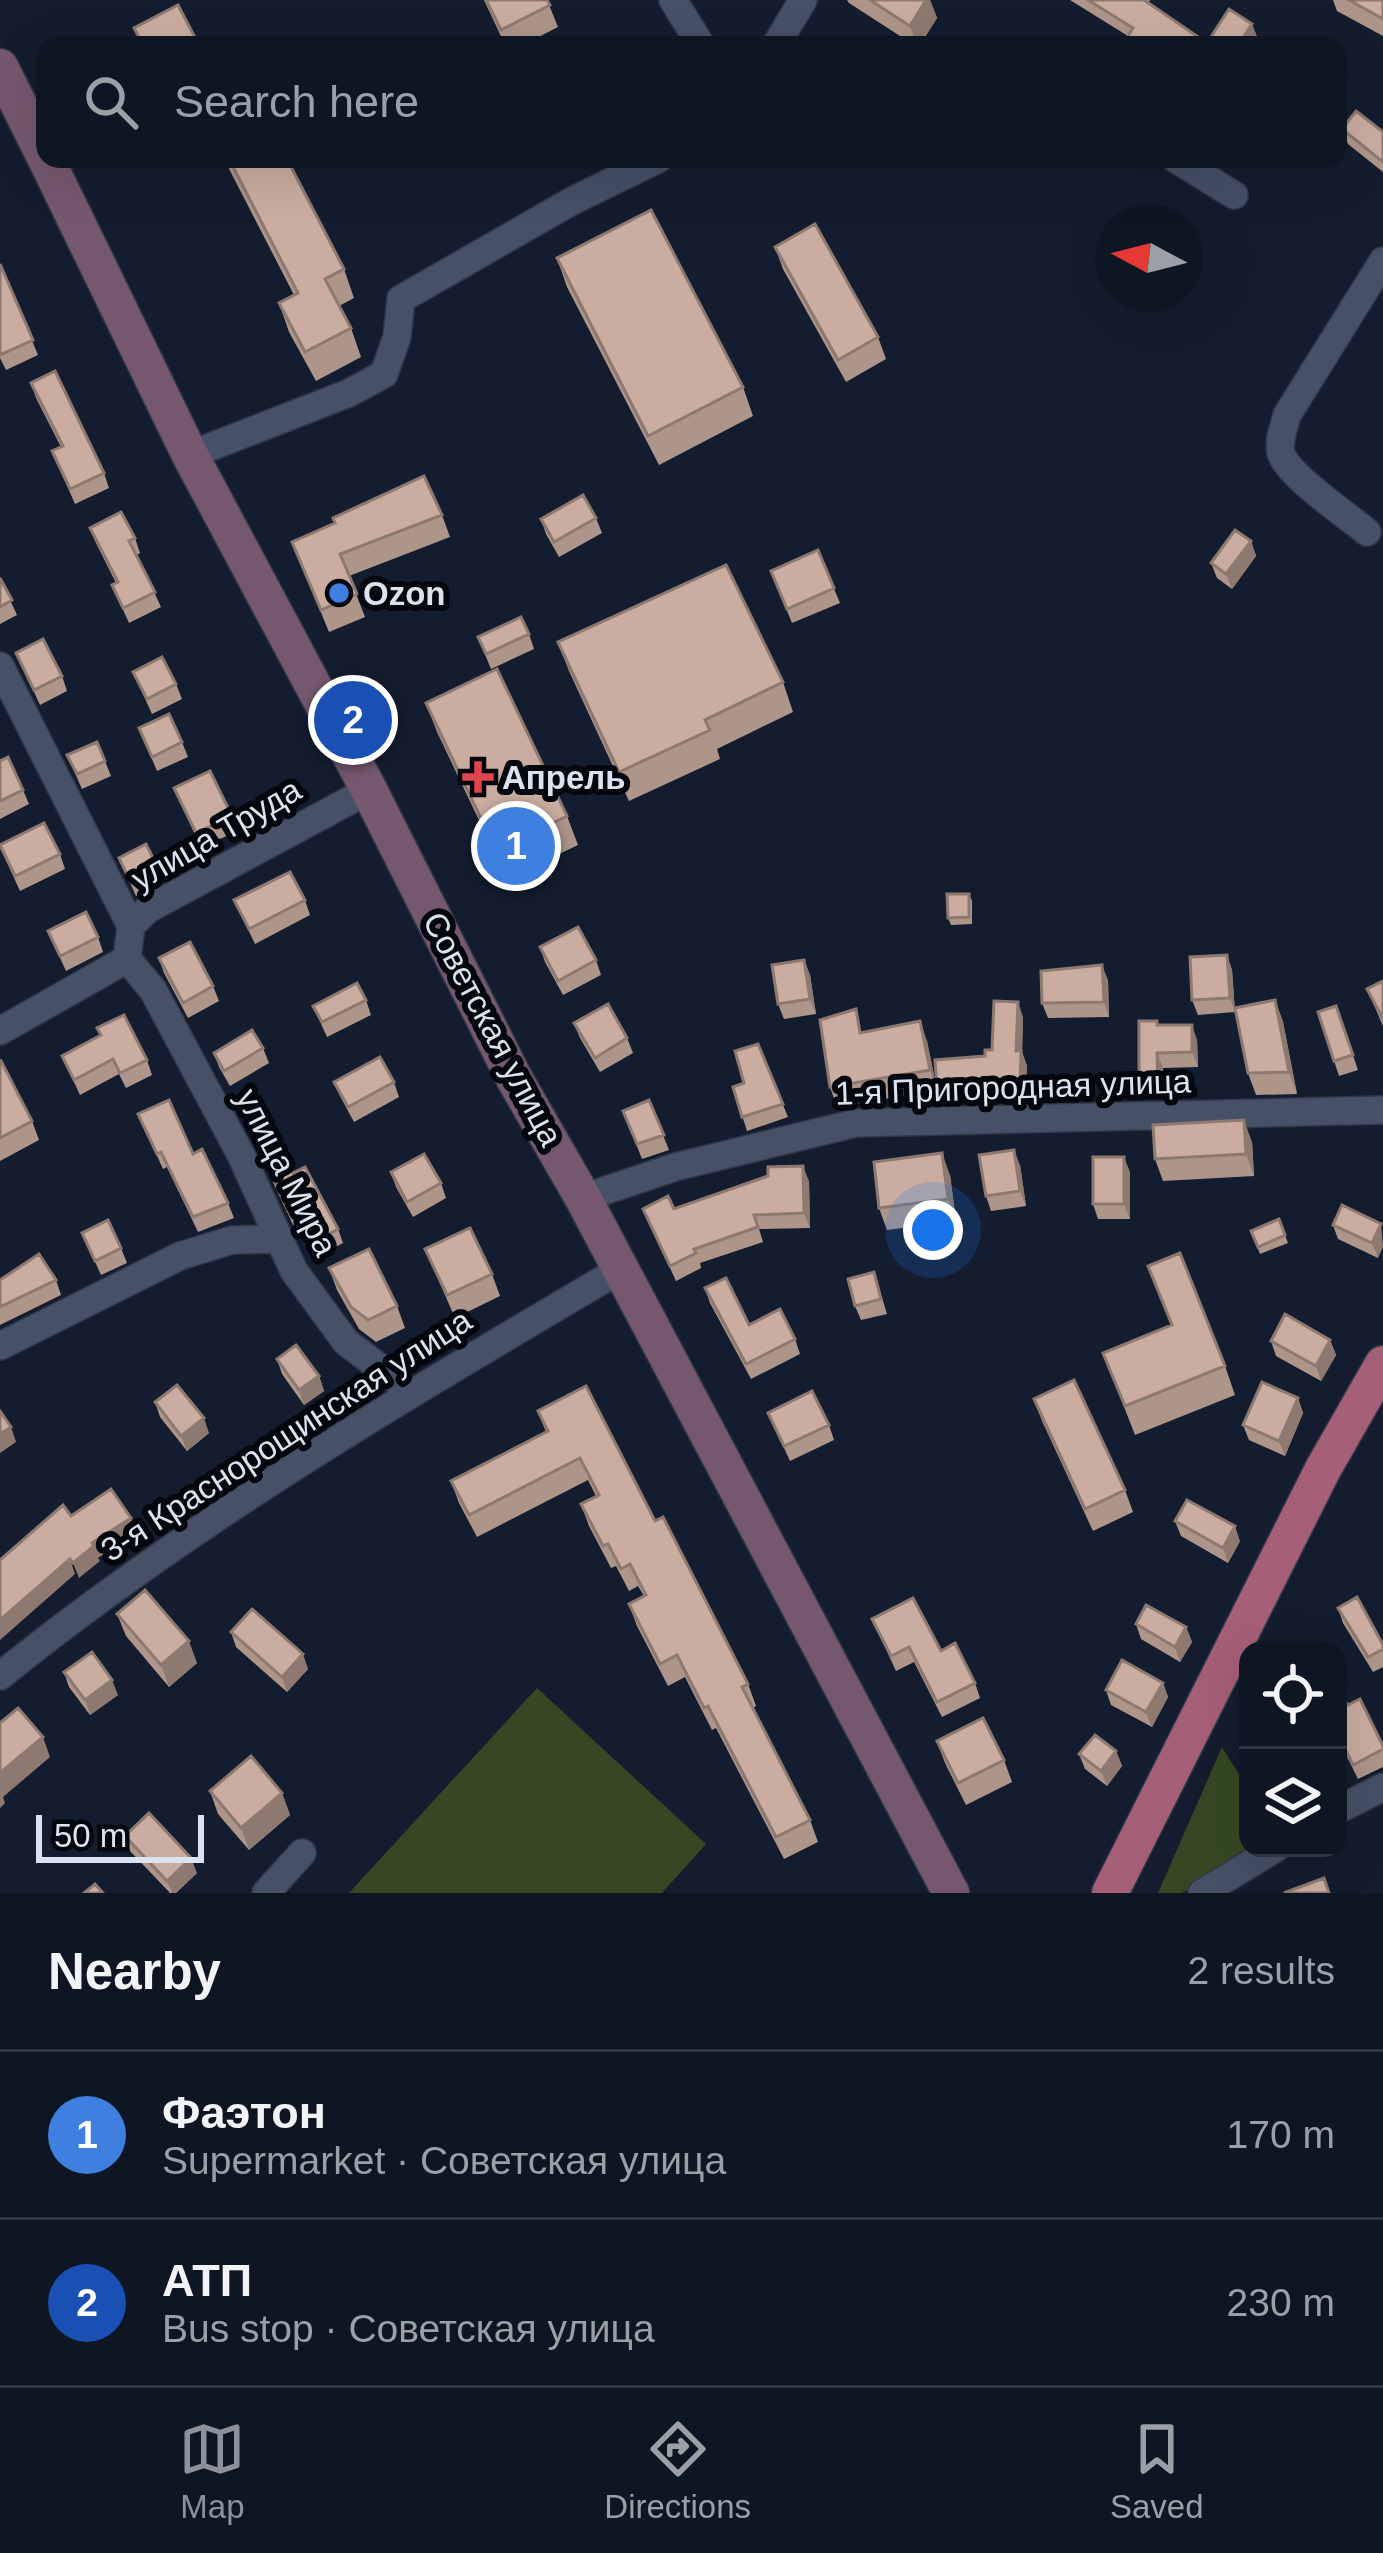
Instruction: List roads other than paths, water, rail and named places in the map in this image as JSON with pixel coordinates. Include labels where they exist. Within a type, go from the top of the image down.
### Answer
[{"type":"main road","points":[[1110,1893],[1323,1469],[1383,1364]]},
{"type":"street","points":[[673,0],[695,36]]},
{"type":"street","points":[[781,36],[802,0]]},
{"type":"street","name":"Советская улица","points":[[0,67],[36,140]]},
{"type":"street","name":"Советская улица","points":[[50,168],[190,455],[369,790],[514,1078],[583,1198],[951,1893]]},
{"type":"street","points":[[190,455],[349,393],[383,374],[397,337],[401,299],[640,168]]},
{"type":"street","points":[[1190,168],[1234,195]]},
{"type":"street","points":[[1366,532],[1289,467],[1281,452],[1281,435],[1287,415],[1383,261]]},
{"type":"street","points":[[0,666],[131,926]]},
{"type":"street","name":"улица Труда","points":[[127,959],[131,926],[148,909],[369,790]]},
{"type":"street","points":[[0,1031],[127,959]]},
{"type":"street","name":"улица Мира","points":[[127,959],[154,991],[241,1155],[293,1271],[346,1342],[412,1392]]},
{"type":"street","name":"1-я Пригородная улица","points":[[583,1198],[675,1167],[856,1123],[1383,1110]]},
{"type":"street","points":[[0,1346],[180,1256],[232,1240],[278,1239]]},
{"type":"street","name":"3-я Краснорощинская улица","points":[[0,1676],[141,1567],[412,1392],[621,1269]]},
{"type":"street","points":[[1347,1805],[1383,1787]]},
{"type":"street","points":[[266,1893],[302,1852]]},
{"type":"street","points":[[1202,1893],[1261,1857]]},
{"type":"place","name":"Ozon","points":[[339,593]]},
{"type":"place","name":"АТП","points":[[353,720]]},
{"type":"place","name":"Апрель","points":[[478,777]]},
{"type":"place","name":"Фаэтон","points":[[516,846]]}]
